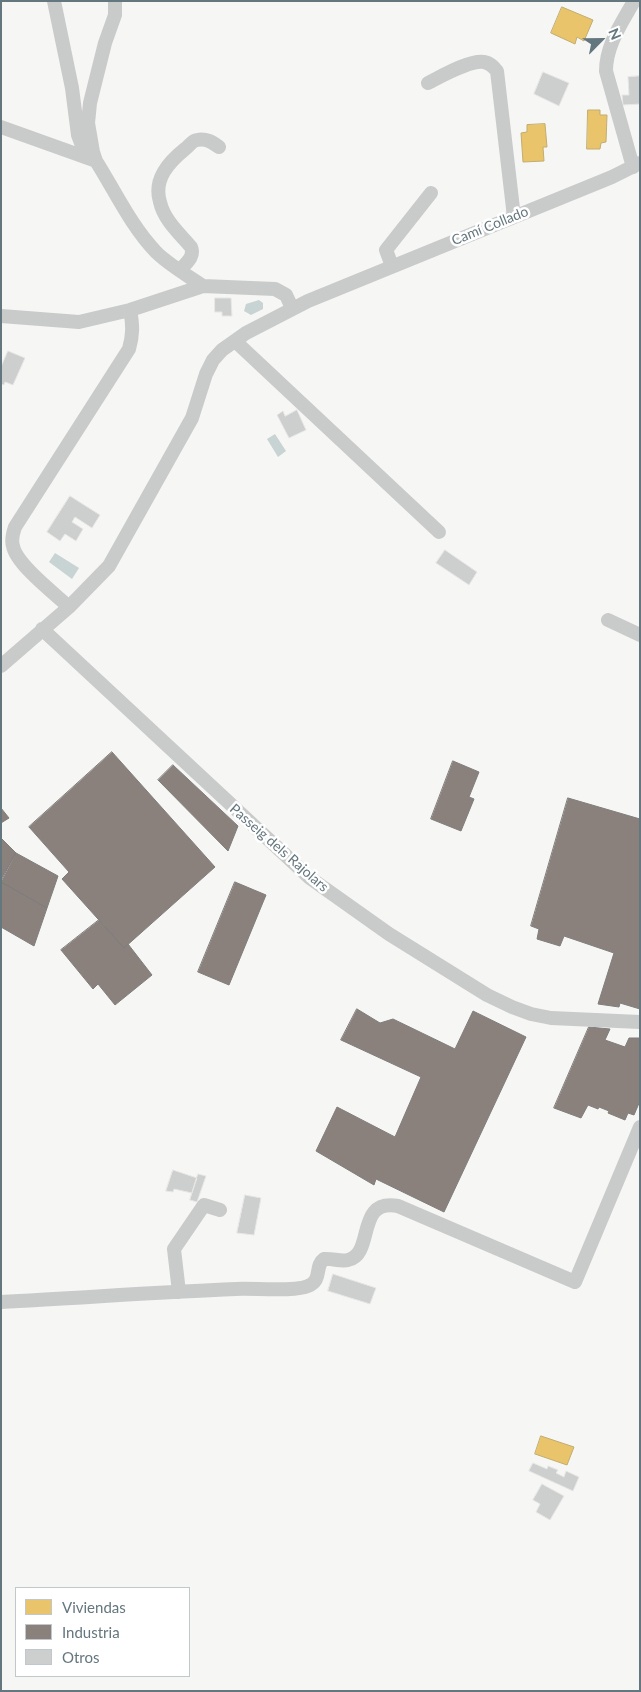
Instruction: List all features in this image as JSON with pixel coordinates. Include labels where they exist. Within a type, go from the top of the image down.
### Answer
[{"type":"street","points":[[54,1],[72,88],[78,135],[81,143],[95,156]]},
{"type":"street","points":[[115,1],[115,15],[105,42],[90,103],[88,124],[95,156],[130,218],[148,243],[162,258],[203,286]]},
{"type":"street","points":[[634,1],[609,48],[606,71],[636,165]]},
{"type":"street","points":[[428,83],[475,62],[491,64],[497,71],[514,216]]},
{"type":"street","points":[[1,127],[95,156]]},
{"type":"street","points":[[180,270],[192,256],[193,251],[170,224],[159,202],[162,177],[170,162],[195,140],[206,139],[219,147]]},
{"type":"street","name":"Camí Collado","points":[[1,666],[69,607],[98,578],[116,555],[192,418],[206,374],[213,360],[222,350],[235,340],[292,308],[612,177],[636,165]]},
{"type":"street","points":[[392,266],[386,250],[431,193]]},
{"type":"street","points":[[1,316],[79,322],[130,310],[203,286],[274,289],[286,295],[292,308]]},
{"type":"street","points":[[69,607],[19,559],[12,545],[12,536],[15,527],[129,349],[133,335],[130,310]]},
{"type":"street","points":[[235,340],[439,532]]},
{"type":"street","points":[[608,620],[640,635]]},
{"type":"street","name":"Passeig dels Rajolars","points":[[42,629],[310,878],[390,934],[487,995],[518,1010],[550,1018],[640,1022]]},
{"type":"street","points":[[1,1302],[238,1288],[297,1289],[314,1282],[319,1276],[319,1266],[324,1259],[347,1261],[356,1256],[360,1250],[369,1219],[382,1206],[389,1204],[398,1206],[575,1282],[640,1127]]},
{"type":"street","points":[[179,1292],[174,1250],[204,1205],[220,1210]]},
{"type":"shaded area","points":[[259,300],[263,303],[263,309],[251,315],[244,311],[246,304]]},
{"type":"shaded area","points":[[275,434],[286,451],[278,457],[267,439]]},
{"type":"shaded area","points":[[55,553],[79,568],[72,579],[49,562]]},
{"type":"building: Viviendas","points":[[562,7],[593,20],[584,41],[577,37],[575,44],[551,33]]},
{"type":"building: Viviendas","points":[[588,110],[600,110],[600,115],[607,115],[606,142],[601,143],[600,149],[587,149]]},
{"type":"building: Viviendas","points":[[545,124],[547,147],[543,147],[544,161],[523,162],[521,133],[527,132],[527,125]]},
{"type":"building: Viviendas","points":[[541,1436],[574,1447],[567,1465],[535,1454]]},
{"type":"building: Industria","points":[[112,752],[215,867],[124,948],[62,879],[69,872],[29,827]]},
{"type":"building: Industria","points":[[453,761],[479,772],[469,797],[474,799],[461,831],[431,819]]},
{"type":"building: Industria","points":[[173,765],[238,826],[228,851],[158,780]]},
{"type":"building: Industria","points":[[568,798],[640,819],[640,1009],[620,1003],[619,1007],[598,1004],[614,953],[564,936],[560,946],[537,939],[539,929],[531,926]]},
{"type":"building: Industria","points":[[1,808],[9,818],[1,823]]},
{"type":"building: Industria","points":[[1,838],[16,853],[1,879]]},
{"type":"building: Industria","points":[[16,853],[58,876],[47,908],[1,882]]},
{"type":"building: Industria","points":[[1,882],[47,908],[34,946],[1,927]]},
{"type":"building: Industria","points":[[235,882],[266,895],[229,985],[198,972]]},
{"type":"building: Industria","points":[[99,920],[124,948],[128,944],[152,975],[115,1005],[98,984],[93,989],[61,950]]},
{"type":"building: Industria","points":[[357,1009],[380,1023],[393,1019],[455,1049],[473,1011],[526,1037],[444,1212],[376,1179],[374,1185],[316,1151],[337,1107],[395,1137],[421,1077],[341,1040]]},
{"type":"building: Industria","points":[[589,1027],[610,1029],[605,1040],[625,1047],[629,1038],[640,1038],[640,1101],[634,1115],[628,1113],[625,1120],[608,1113],[609,1111],[588,1105],[581,1118],[554,1108]]},
{"type":"building: Otros","points":[[543,72],[569,83],[559,106],[534,94]]},
{"type":"building: Otros","points":[[640,76],[640,104],[623,105],[622,95],[629,95],[628,77]]},
{"type":"building: Otros","points":[[215,298],[231,298],[232,316],[222,316],[222,312],[215,312]]},
{"type":"building: Otros","points":[[8,351],[25,358],[13,385],[5,382],[4,385],[1,384],[1,367]]},
{"type":"building: Otros","points":[[297,410],[306,430],[289,438],[277,415],[283,411],[285,416]]},
{"type":"building: Otros","points":[[70,496],[100,515],[92,528],[75,517],[72,522],[83,529],[76,541],[65,534],[60,541],[47,532]]},
{"type":"building: Otros","points":[[445,550],[477,572],[469,585],[436,563]]},
{"type":"building: Otros","points":[[173,1170],[197,1178],[192,1193],[174,1189],[173,1192],[166,1191]]},
{"type":"building: Otros","points":[[198,1174],[206,1176],[197,1202],[190,1200]]},
{"type":"building: Otros","points":[[245,1195],[261,1198],[254,1235],[237,1233]]},
{"type":"building: Otros","points":[[333,1274],[376,1288],[370,1304],[328,1291]]},
{"type":"building: Otros","points":[[533,1463],[547,1469],[548,1466],[558,1470],[556,1473],[564,1477],[566,1471],[579,1477],[573,1491],[529,1471]]},
{"type":"building: Otros","points":[[542,1484],[564,1496],[550,1520],[536,1512],[540,1504],[533,1500]]}]
